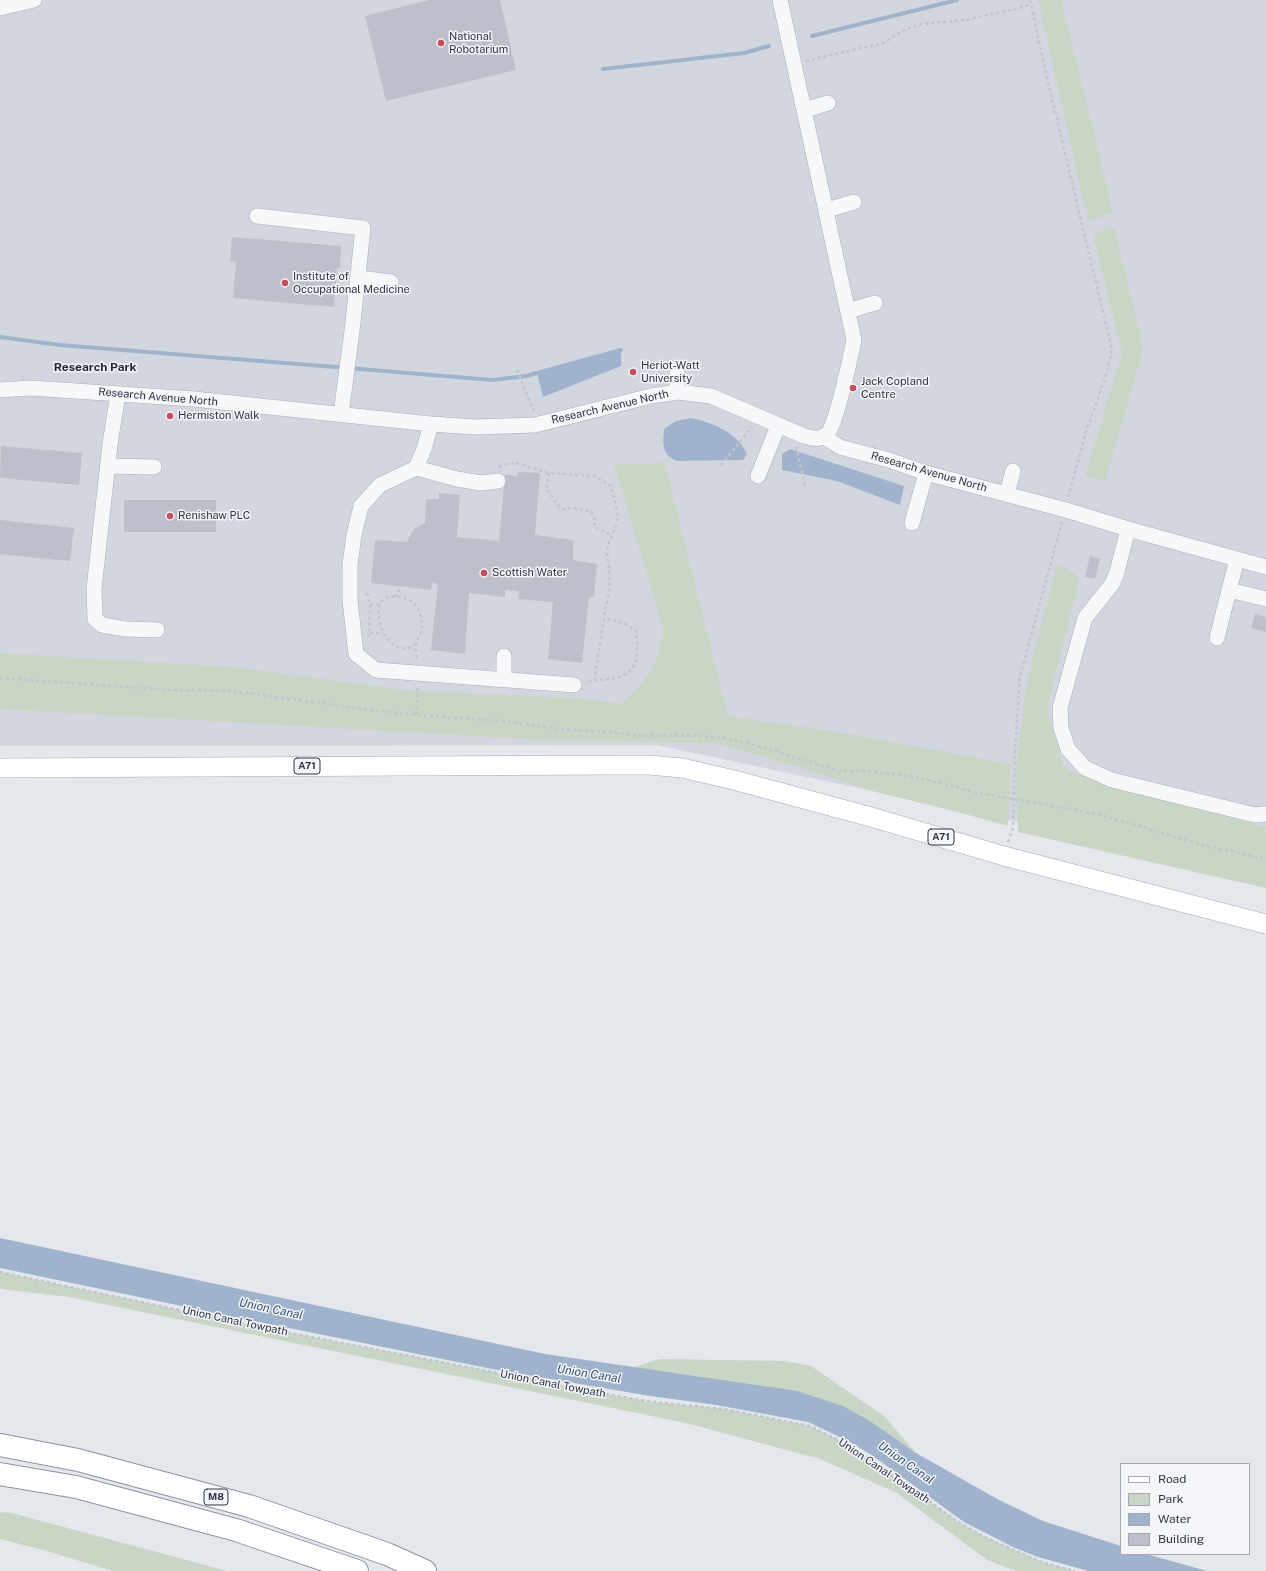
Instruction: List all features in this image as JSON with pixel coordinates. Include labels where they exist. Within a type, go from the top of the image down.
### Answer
[{"type":"highway","name":"M8","points":[[0,1445],[78,1460],[249,1506],[387,1554],[426,1571]]},
{"type":"highway","name":"M8","points":[[0,1474],[76,1487],[236,1530],[357,1571]]},
{"type":"main road","name":"A71","points":[[0,768],[649,765],[682,768],[734,780],[871,817],[1004,856],[1266,924]]},
{"type":"street","points":[[0,8],[34,0]]},
{"type":"street","points":[[785,1],[794,60],[854,340],[848,371],[830,430],[824,436]]},
{"type":"street","points":[[805,110],[828,103]]},
{"type":"street","points":[[826,210],[854,202]]},
{"type":"street","points":[[257,216],[363,228],[359,278],[341,414]]},
{"type":"street","points":[[359,278],[391,282]]},
{"type":"street","points":[[848,312],[875,303]]},
{"type":"street","points":[[677,369],[677,392]]},
{"type":"street","name":"Research Avenue North","points":[[0,390],[31,388],[194,399],[431,424],[475,427],[535,425],[651,396],[677,392],[711,396],[778,426],[813,439],[824,436],[840,447],[889,460],[926,473],[1066,510],[1128,529],[1266,567]]},
{"type":"street","points":[[118,394],[94,589],[95,619],[102,625],[125,629],[157,630]]},
{"type":"street","points":[[416,468],[424,449],[431,424]]},
{"type":"street","points":[[758,476],[778,426]]},
{"type":"street","points":[[108,466],[154,467]]},
{"type":"street","points":[[498,481],[481,483],[457,479],[416,468],[380,485],[361,506],[354,535],[350,564],[350,600],[356,654],[376,670],[574,685]]},
{"type":"street","points":[[1007,494],[1013,471]]},
{"type":"street","points":[[912,523],[926,473]]},
{"type":"street","points":[[1128,529],[1117,572],[1112,584],[1085,618],[1060,708],[1061,728],[1068,749],[1085,768],[1112,780],[1255,815],[1266,814]]},
{"type":"street","points":[[1218,638],[1237,559]]},
{"type":"street","points":[[1229,590],[1266,600]]},
{"type":"street","points":[[504,656],[504,679]]},
{"type":"path","points":[[794,60],[802,62],[883,43],[906,29],[922,24],[965,20],[1015,9],[1030,2],[1112,350],[1106,375],[1085,435],[1020,676],[1013,799],[1013,828],[1004,856]]},
{"type":"path","points":[[517,370],[535,412]]},
{"type":"path","points":[[527,413],[541,410]]},
{"type":"path","points":[[721,465],[744,437]]},
{"type":"path","points":[[796,449],[805,485]]},
{"type":"path","points":[[481,483],[481,478],[494,470],[507,464],[516,463],[549,473],[594,476],[610,484],[616,510],[616,524],[611,535],[607,555],[610,568],[608,598],[594,681]]},
{"type":"path","points":[[549,473],[546,489],[557,505],[562,509],[572,508],[591,511],[595,520],[594,527],[611,535]]},
{"type":"path","points":[[395,597],[402,586]]},
{"type":"path","points":[[395,597],[412,601],[417,606],[422,625],[416,644],[407,648],[399,647],[389,641],[383,633],[380,622],[380,604],[384,599],[395,597]]},
{"type":"path","points":[[370,605],[380,604]]},
{"type":"path","points":[[574,685],[624,675],[635,665],[638,645],[636,631],[626,624],[604,618]]},
{"type":"path","points":[[370,633],[383,633]]},
{"type":"path","points":[[0,678],[172,690],[231,691],[416,715],[502,721],[567,730],[608,732],[640,736],[687,735],[722,738],[759,746],[839,771],[868,771],[916,777],[979,793],[1098,814],[1202,845],[1266,859]]},
{"type":"path","name":"Union Canal Towpath","points":[[0,1272],[255,1326],[644,1401],[724,1409],[810,1426],[854,1448],[960,1523],[988,1538],[1042,1562],[1075,1571]]},
{"type":"shaded area","name":"Heriot-Watt University","points":[[0,0],[1266,0],[1266,875],[657,745],[0,746]]},
{"type":"green space","points":[[1038,0],[1061,0],[1113,212],[1088,221]]},
{"type":"green space","points":[[1114,227],[1140,335],[1142,353],[1105,482],[1085,476],[1122,353],[1093,235]]},
{"type":"green space","points":[[665,463],[728,716],[837,732],[1010,764],[1008,826],[876,792],[787,763],[714,743],[528,739],[0,709],[0,653],[233,667],[412,691],[574,698],[623,704],[651,672],[658,655],[664,631],[614,464]]},
{"type":"green space","points":[[1057,564],[1080,577],[1047,709],[1063,767],[1099,783],[1266,827],[1266,888],[1018,832],[1016,765],[1027,681]]},
{"type":"green space","points":[[0,1272],[255,1326],[644,1401],[724,1409],[810,1426],[854,1448],[960,1523],[987,1538],[1042,1562],[1075,1571],[1016,1571],[987,1560],[897,1493],[820,1459],[686,1423],[69,1297],[0,1289]]},
{"type":"green space","points":[[659,1359],[785,1361],[811,1366],[884,1416],[916,1453],[870,1421],[843,1406],[632,1368]]},
{"type":"green space","points":[[0,1512],[12,1513],[227,1571],[113,1571],[0,1539]]},
{"type":"water","points":[[621,350],[621,366],[543,397],[537,373]]},
{"type":"water","points":[[691,418],[716,426],[731,434],[743,446],[747,454],[743,460],[677,461],[668,455],[663,444],[664,429],[676,421]]},
{"type":"water","points":[[790,449],[904,486],[900,505],[837,481],[782,470],[782,454]]},
{"type":"water","name":"Union Canal","points":[[0,1238],[545,1354],[797,1391],[843,1406],[870,1421],[916,1453],[999,1500],[1043,1521],[1120,1546],[1120,1555],[1150,1555],[1207,1571],[1088,1571],[1038,1557],[1013,1547],[964,1522],[873,1456],[850,1442],[808,1422],[716,1405],[650,1396],[492,1369],[0,1268]]},
{"type":"building","name":"National Robotarium","points":[[429,0],[500,0],[516,70],[386,101],[365,16]]},
{"type":"building","name":"Institute of Occupational Medicine","points":[[232,237],[341,246],[340,268],[337,268],[334,307],[233,298],[236,262],[230,261]]},
{"type":"building","points":[[1,446],[82,453],[79,485],[0,478]]},
{"type":"building","name":"Scottish Water","points":[[518,472],[540,473],[535,535],[573,540],[573,560],[597,564],[594,597],[589,597],[582,663],[548,659],[553,602],[518,599],[519,591],[505,590],[505,597],[469,593],[465,654],[431,650],[438,584],[432,583],[431,590],[371,583],[375,540],[407,542],[414,529],[425,523],[426,499],[439,499],[439,493],[460,495],[457,537],[499,541],[505,475],[517,476]]},
{"type":"building","name":"Renishaw PLC","points":[[124,500],[216,500],[216,532],[124,532]]},
{"type":"building","points":[[0,520],[74,528],[70,561],[0,554]]},
{"type":"building","points":[[1090,556],[1100,559],[1095,579],[1085,577]]},
{"type":"building","points":[[1255,614],[1266,617],[1266,632],[1251,628]]},
{"type":"waterway","points":[[812,36],[957,0]]},
{"type":"waterway","points":[[603,69],[744,53],[769,46]]},
{"type":"waterway","points":[[0,337],[60,345],[492,380],[526,376],[621,350]]},
{"type":"place","name":"National Robotarium","points":[[441,43]]},
{"type":"place","name":"Institute of Occupational Medicine","points":[[285,283]]},
{"type":"place","name":"Heriot-Watt University","points":[[633,372]]},
{"type":"place","name":"Jack Copland Centre","points":[[853,388]]},
{"type":"place","name":"Hermiston Walk","points":[[170,416]]},
{"type":"place","name":"Renishaw PLC","points":[[170,516]]},
{"type":"place","name":"Scottish Water","points":[[484,573]]},
{"type":"district","name":"Research Park","points":[[95,367]]}]
